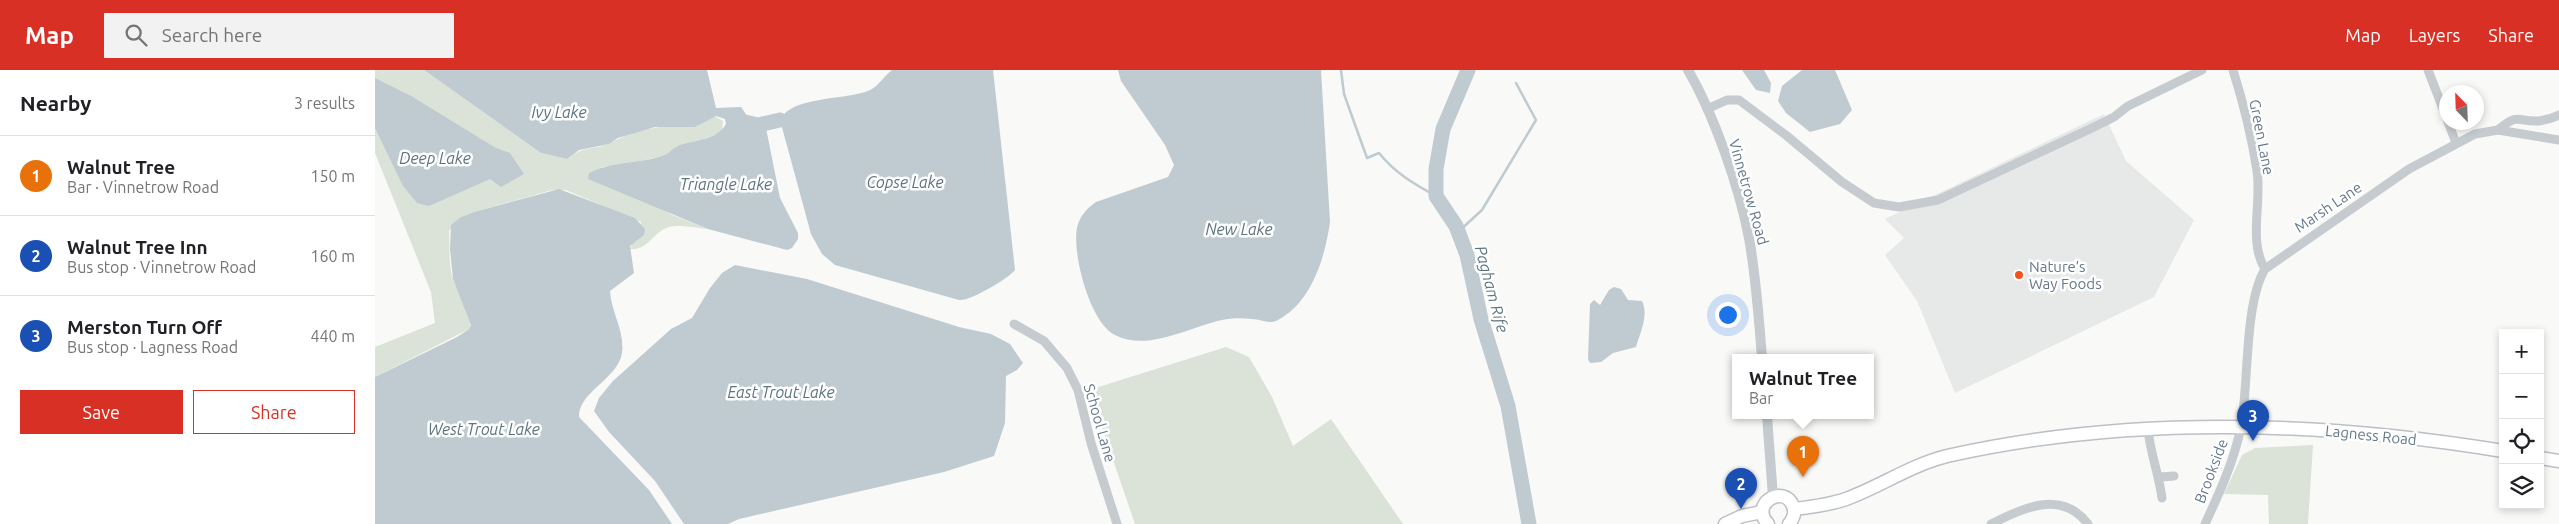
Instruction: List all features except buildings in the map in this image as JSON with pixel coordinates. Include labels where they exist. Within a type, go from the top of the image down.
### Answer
[{"type":"main road","name":"Lagness Road","points":[[1794,509],[1845,499],[1907,470],[1945,457],[2057,436],[2148,429],[2241,427],[2309,429],[2369,434],[2499,451]]},
{"type":"main road","points":[[2544,459],[2559,461]]},
{"type":"main road","points":[[1768,524],[1762,512],[1765,502],[1773,496],[1785,497],[1794,509],[1794,515],[1789,524]]},
{"type":"main road","points":[[1725,524],[1742,516],[1762,512]]},
{"type":"street","name":"Vinnetrow Road","points":[[1688,70],[1707,109],[1737,193],[1749,236],[1757,296],[1762,354]]},
{"type":"street","points":[[1707,109],[1727,100],[1739,100],[1787,136],[1841,182],[1874,203],[1899,207],[1938,200],[2092,128],[2114,117],[2128,106],[2202,70]]},
{"type":"street","name":"Green Lane","points":[[2233,70],[2257,173],[2257,238],[2259,261],[2265,269]]},
{"type":"street","points":[[2428,70],[2439,98]]},
{"type":"street","points":[[2498,130],[2509,121],[2517,118],[2536,121],[2559,116]]},
{"type":"street","points":[[2451,130],[2456,144]]},
{"type":"street","name":"Marsh Lane","points":[[2265,269],[2409,169],[2475,134],[2498,130],[2559,140]]},
{"type":"street","points":[[2241,427],[2253,306],[2258,280],[2265,269]]},
{"type":"street","name":"School Lane","points":[[1014,324],[1044,342],[1071,375],[1078,390],[1091,443],[1117,524]]},
{"type":"street","points":[[1767,419],[1773,496]]},
{"type":"street","name":"Brookside","points":[[2205,524],[2231,462],[2241,427]]},
{"type":"street","points":[[2148,429],[2151,452],[2160,476],[2162,498]]},
{"type":"street","points":[[2160,476],[2174,476]]},
{"type":"street","points":[[1991,524],[2038,506],[2056,504],[2068,506],[2078,512],[2088,524]]},
{"type":"shaded area","points":[[375,70],[424,70],[541,153],[567,159],[584,149],[604,145],[637,132],[663,127],[699,124],[714,116],[723,121],[722,131],[708,139],[676,147],[667,155],[623,165],[601,167],[670,214],[708,229],[683,226],[669,227],[659,232],[642,247],[630,249],[632,244],[640,238],[641,222],[566,190],[552,190],[461,217],[449,231],[450,263],[454,282],[469,312],[471,324],[469,329],[375,377],[375,347],[435,323],[431,292],[375,153]]},
{"type":"shaded area","points":[[2104,114],[2126,161],[2194,220],[2154,297],[1955,393],[1917,301],[1885,255],[1904,238],[1885,219]]},
{"type":"shaded area","points":[[1226,347],[1249,357],[1272,397],[1293,446],[1331,419],[1403,524],[1135,524],[1089,390]]},
{"type":"shaded area","points":[[2313,445],[2308,524],[2269,524],[2268,495],[2224,494],[2242,455],[2255,448]]},
{"type":"water","points":[[424,70],[707,70],[716,108],[741,107],[750,120],[763,121],[765,123],[780,198],[798,233],[798,239],[792,248],[787,250],[708,229],[588,179],[589,173],[598,169],[656,158],[667,154],[678,146],[710,137],[721,130],[726,124],[725,119],[716,116],[695,127],[655,127],[618,138],[609,144],[579,150],[567,159],[541,153]]},
{"type":"water","name":"Copse Lake","points":[[892,70],[993,70],[1015,270],[997,284],[964,300],[835,265],[822,254],[811,234],[780,120],[786,112],[807,103],[868,91],[875,87]]},
{"type":"water","name":"New Lake","points":[[1118,70],[1321,70],[1330,222],[1325,250],[1315,277],[1300,302],[1290,312],[1275,321],[1268,322],[1245,318],[1226,319],[1155,340],[1141,341],[1128,340],[1115,335],[1106,328],[1098,317],[1085,287],[1077,254],[1077,228],[1080,220],[1096,202],[1168,177],[1174,165],[1165,145],[1121,81]]},
{"type":"water","points":[[1742,70],[1764,70],[1771,83],[1770,93],[1756,90]]},
{"type":"water","points":[[1802,70],[1835,70],[1852,110],[1840,124],[1810,132],[1786,113],[1778,101],[1782,86]]},
{"type":"water","name":"Deep Lake","points":[[375,78],[411,96],[496,148],[510,153],[524,174],[501,187],[490,179],[429,206],[417,203],[403,186],[375,128]]},
{"type":"water","name":"West Trout Lake","points":[[559,189],[635,218],[645,229],[644,235],[630,246],[634,273],[610,291],[622,337],[622,353],[619,362],[585,400],[580,408],[579,417],[649,490],[672,524],[375,524],[375,377],[457,337],[469,329],[471,325],[453,279],[450,249],[451,225],[461,217],[474,212]]},
{"type":"water","name":"East Trout Lake","points":[[735,265],[807,279],[959,327],[991,334],[1010,344],[1023,363],[1017,370],[1006,376],[1005,423],[994,456],[944,472],[739,519],[728,524],[684,524],[655,481],[609,432],[594,411],[599,398],[613,381],[671,329],[692,318],[710,288],[722,273]]},
{"type":"water","points":[[1614,287],[1621,289],[1628,300],[1642,301],[1645,312],[1642,330],[1636,347],[1613,353],[1601,362],[1590,363],[1588,359],[1590,304],[1594,300],[1600,305],[1609,290]]},
{"type":"waterway","points":[[1341,70],[1344,94],[1367,158],[1379,153],[1405,178],[1436,196]]},
{"type":"waterway","name":"Pagham Rife","points":[[1468,70],[1443,129],[1436,169],[1436,196],[1456,226],[1467,255],[1481,319],[1508,406],[1529,524]]},
{"type":"waterway","points":[[1458,232],[1482,210],[1536,120],[1516,83]]},
{"type":"waterway","points":[[745,122],[758,125],[780,120]]},
{"type":"place","name":"Nature’s Way Foods","points":[[2019,275]]},
{"type":"place","name":"Merston Turn Off","points":[[2253,441]]},
{"type":"place","name":"Walnut Tree","points":[[1803,477]]},
{"type":"place","name":"Walnut Tree Inn","points":[[1741,509]]},
{"type":"water label","name":"Ivy Lake","points":[[559,112]]},
{"type":"water label","name":"Triangle Lake","points":[[726,184]]}]
